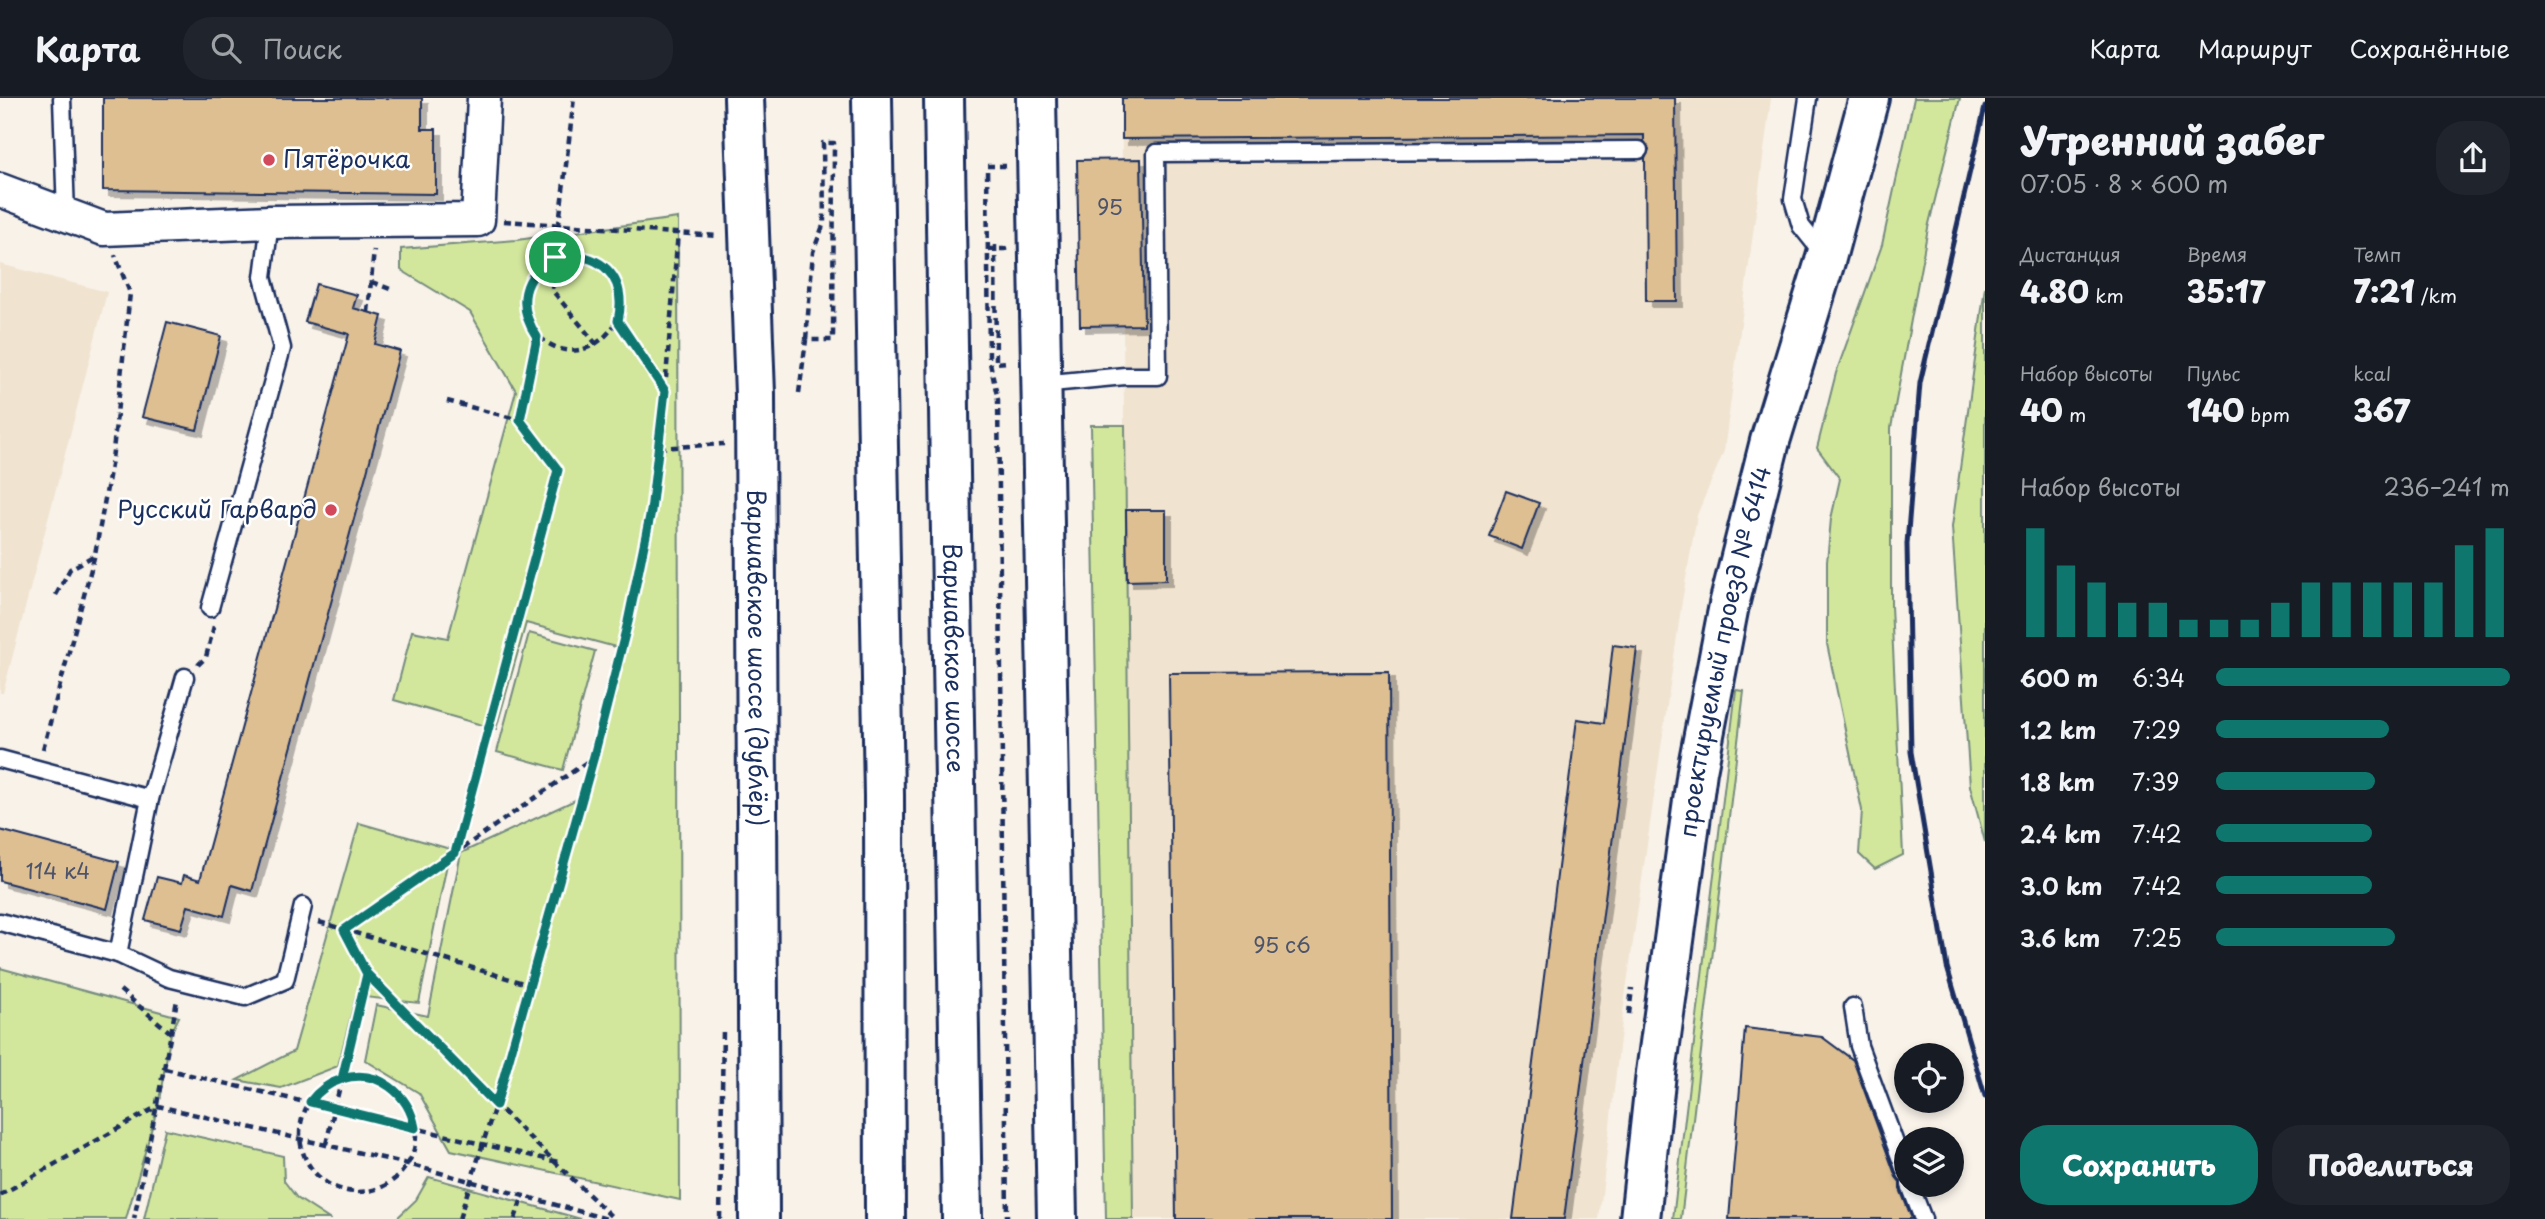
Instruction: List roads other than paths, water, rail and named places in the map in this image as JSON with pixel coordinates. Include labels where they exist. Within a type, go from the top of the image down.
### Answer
[{"type":"main road","name":"Варшавское шоссе (дублёр)","points":[[744,98],[755,394],[759,1219]]},
{"type":"main road","points":[[872,98],[884,810],[885,1219]]},
{"type":"main road","name":"Варшавское шоссе","points":[[944,98],[962,1219]]},
{"type":"main road","points":[[1036,98],[1057,1219]]},
{"type":"main road","name":"проектируемый проезд № 6414","points":[[1640,1219],[1658,1059],[1697,771],[1724,630],[1770,440],[1826,258],[1869,98]]},
{"type":"street","points":[[0,190],[104,229],[270,222],[478,220],[484,98]]},
{"type":"lane","points":[[62,98],[66,215]]},
{"type":"lane","points":[[1808,98],[1793,199],[1801,226],[1826,258]]},
{"type":"lane","points":[[1040,384],[1125,376],[1158,376],[1156,153],[1639,150]]},
{"type":"lane","points":[[212,616],[282,348],[263,277],[270,222]]},
{"type":"lane","points":[[118,954],[150,799],[186,677]]},
{"type":"lane","points":[[0,759],[150,799]]},
{"type":"lane","points":[[0,922],[118,954],[169,978],[245,997],[285,980],[303,906]]},
{"type":"lane","points":[[1853,1007],[1859,1046],[1894,1140]]},
{"type":"lane","points":[[1915,1197],[1923,1219]]},
{"type":"railway","points":[[1985,107],[1920,383],[1907,544],[1911,752],[1947,967],[1985,1096]]},
{"type":"place","name":"Пятёрочка","points":[[269,160]]},
{"type":"place","name":"Русский Гарвард","points":[[331,510]]}]
